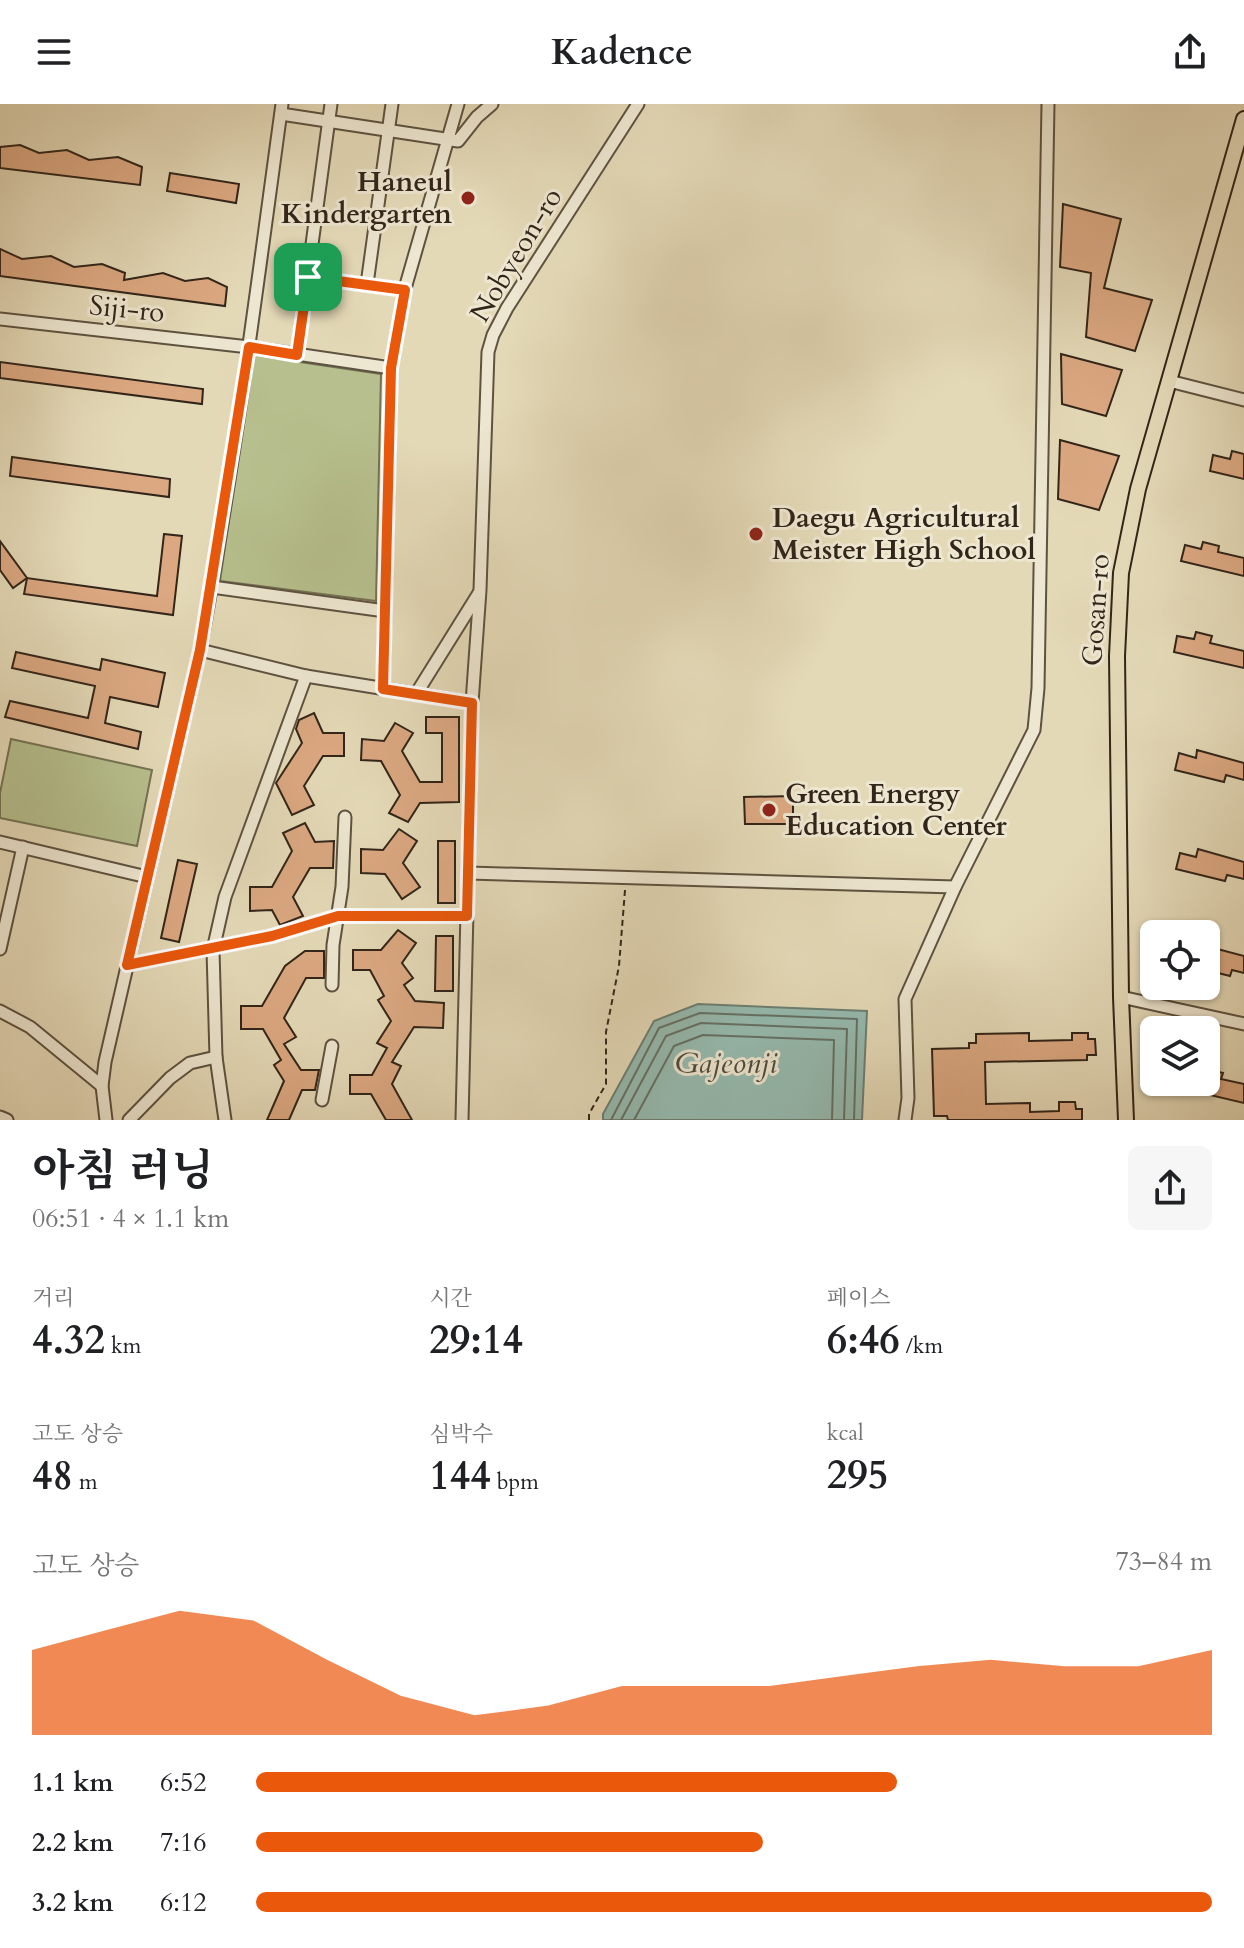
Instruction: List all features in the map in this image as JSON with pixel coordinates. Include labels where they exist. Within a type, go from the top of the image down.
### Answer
[{"type":"main road","name":"Gosan-ro","points":[[1126,1120],[1121,997],[1117,656],[1121,573],[1138,489],[1244,119]]},
{"type":"street","points":[[297,355],[331,104]]},
{"type":"street","points":[[367,284],[392,104]]},
{"type":"street","points":[[383,689],[391,368],[405,290],[458,104]]},
{"type":"street","points":[[106,1120],[102,1086],[212,587],[282,109],[329,122],[458,141],[492,104]]},
{"type":"street","name":"Nobyeon-ro","points":[[462,1120],[472,703],[480,590],[488,352],[507,308],[638,104]]},
{"type":"street","points":[[905,1120],[908,1098],[905,999],[955,887],[1034,730],[1038,688],[1048,104]]},
{"type":"street","points":[[308,277],[405,290]]},
{"type":"street","name":"Siji-ro","points":[[0,319],[249,347],[391,368]]},
{"type":"street","points":[[1169,381],[1244,400]]},
{"type":"street","points":[[212,587],[385,611]]},
{"type":"street","name":"Nobyeon-ro","points":[[416,694],[480,590]]},
{"type":"street","points":[[200,650],[306,676],[472,703]]},
{"type":"street","points":[[225,1120],[216,1057],[213,950],[225,897],[306,676]]},
{"type":"street","points":[[332,985],[333,945],[342,887],[345,817]]},
{"type":"street","points":[[0,842],[147,877]]},
{"type":"street","points":[[0,949],[4,918],[23,847]]},
{"type":"street","points":[[469,873],[955,887]]},
{"type":"street","points":[[127,965],[213,950],[338,916],[467,916]]},
{"type":"street","points":[[1121,997],[1244,1024]]},
{"type":"street","points":[[0,1011],[30,1027],[102,1086]]},
{"type":"street","points":[[322,1100],[332,1046]]},
{"type":"street","points":[[129,1120],[170,1078],[190,1063],[216,1057]]},
{"type":"street","points":[[0,1117],[7,1120]]},
{"type":"path","points":[[589,1120],[589,1114],[606,1084],[606,1032],[619,966],[626,877]]},
{"type":"green space","points":[[253,355],[381,374],[376,601],[220,581]]},
{"type":"green space","points":[[11,739],[152,770],[137,846],[0,818],[0,793]]},
{"type":"water","name":"Gajeonji","points":[[698,1004],[867,1011],[862,1120],[603,1120],[603,1114],[654,1021]]},
{"type":"building","points":[[20,145],[39,153],[67,150],[89,160],[118,157],[142,167],[140,185],[0,168],[0,147]]},
{"type":"building","points":[[170,173],[239,184],[236,203],[167,191]]},
{"type":"building","points":[[1063,204],[1121,219],[1104,288],[1152,300],[1135,351],[1086,337],[1091,273],[1060,267]]},
{"type":"building","points":[[0,249],[22,259],[51,256],[74,267],[102,264],[125,273],[124,280],[163,273],[185,281],[208,278],[227,287],[225,306],[0,276]]},
{"type":"building","points":[[1061,354],[1122,370],[1106,416],[1062,404]]},
{"type":"building","points":[[0,362],[203,389],[202,404],[0,378]]},
{"type":"building","points":[[1060,440],[1119,456],[1099,510],[1058,499]]},
{"type":"building","points":[[1232,451],[1244,454],[1244,479],[1210,471],[1213,455],[1230,459]]},
{"type":"building","points":[[12,457],[170,479],[169,497],[10,476]]},
{"type":"building","points":[[164,534],[182,536],[173,615],[24,594],[27,578],[157,596]]},
{"type":"building","points":[[0,541],[27,578],[13,588],[0,570]]},
{"type":"building","points":[[1203,542],[1219,546],[1218,552],[1244,558],[1244,576],[1181,561],[1185,545],[1201,549]]},
{"type":"building","points":[[1196,632],[1212,636],[1210,643],[1244,651],[1244,668],[1174,652],[1177,636],[1194,639]]},
{"type":"building","points":[[16,652],[100,670],[102,659],[165,673],[158,707],[110,697],[105,723],[141,732],[138,749],[5,717],[10,701],[88,718],[95,686],[12,668]]},
{"type":"building","points":[[314,713],[323,733],[344,733],[344,756],[323,756],[304,786],[314,805],[292,815],[276,783],[302,743],[296,729],[299,720]]},
{"type":"building","points":[[426,717],[459,717],[459,802],[420,803],[408,822],[389,813],[400,795],[381,761],[361,760],[362,739],[384,741],[395,723],[413,733],[402,751],[420,782],[442,782],[442,733],[426,733]]},
{"type":"building","points":[[1197,750],[1244,763],[1244,780],[1226,775],[1224,782],[1175,770],[1179,753],[1196,758]]},
{"type":"building","name":"Green Energy Education Center","points":[[793,796],[793,824],[745,824],[744,797]]},
{"type":"building","points":[[305,823],[315,842],[334,841],[333,868],[310,868],[293,897],[303,916],[280,925],[272,910],[250,911],[250,887],[272,887],[292,851],[283,833]]},
{"type":"building","points":[[399,829],[417,841],[403,863],[420,887],[402,899],[385,874],[361,873],[361,849],[383,850]]},
{"type":"building","points":[[438,841],[455,841],[455,903],[438,903]]},
{"type":"building","points":[[1198,849],[1244,862],[1244,879],[1227,875],[1225,881],[1176,869],[1180,853],[1196,857]]},
{"type":"building","points":[[178,860],[197,864],[179,942],[161,938]]},
{"type":"building","points":[[398,930],[416,943],[402,963],[413,978],[404,985],[415,1001],[444,1003],[443,1028],[414,1027],[392,1062],[401,1066],[392,1084],[412,1120],[386,1120],[371,1094],[350,1094],[350,1075],[372,1075],[387,1048],[377,1043],[391,1021],[378,1000],[384,996],[370,970],[353,970],[353,950],[381,950]]},
{"type":"building","points":[[436,936],[453,936],[453,991],[435,991]]},
{"type":"building","points":[[1220,950],[1244,956],[1244,973],[1232,970],[1230,976],[1220,974]]},
{"type":"building","points":[[305,951],[324,951],[324,978],[306,978],[284,1018],[296,1037],[284,1044],[301,1070],[319,1070],[315,1090],[302,1090],[289,1120],[267,1120],[284,1081],[274,1065],[281,1060],[263,1029],[241,1029],[241,1006],[262,1006],[285,966]]},
{"type":"building","points":[[1029,1033],[1029,1041],[1072,1040],[1072,1033],[1088,1033],[1088,1039],[1095,1039],[1096,1055],[1087,1055],[1087,1060],[985,1062],[986,1104],[1030,1103],[1030,1112],[1059,1111],[1059,1102],[1075,1102],[1076,1109],[1082,1109],[1082,1120],[948,1120],[947,1116],[934,1116],[932,1049],[969,1048],[969,1043],[976,1043],[976,1034]]},
{"type":"building","points":[[1220,1072],[1223,1073],[1221,1079],[1244,1084],[1244,1103],[1214,1096],[1220,1096]]},
{"type":"place","name":"Haneul Kindergarten","points":[[468,198]]},
{"type":"place","name":"Daegu Agricultural Meister High School","points":[[756,534]]},
{"type":"place","name":"Green Energy Education Center","points":[[769,810]]},
{"type":"route","points":[[308,277],[405,290],[391,368],[383,689],[472,703],[467,916],[338,916],[213,950],[127,965],[200,650],[249,347],[297,355],[308,277]]}]
